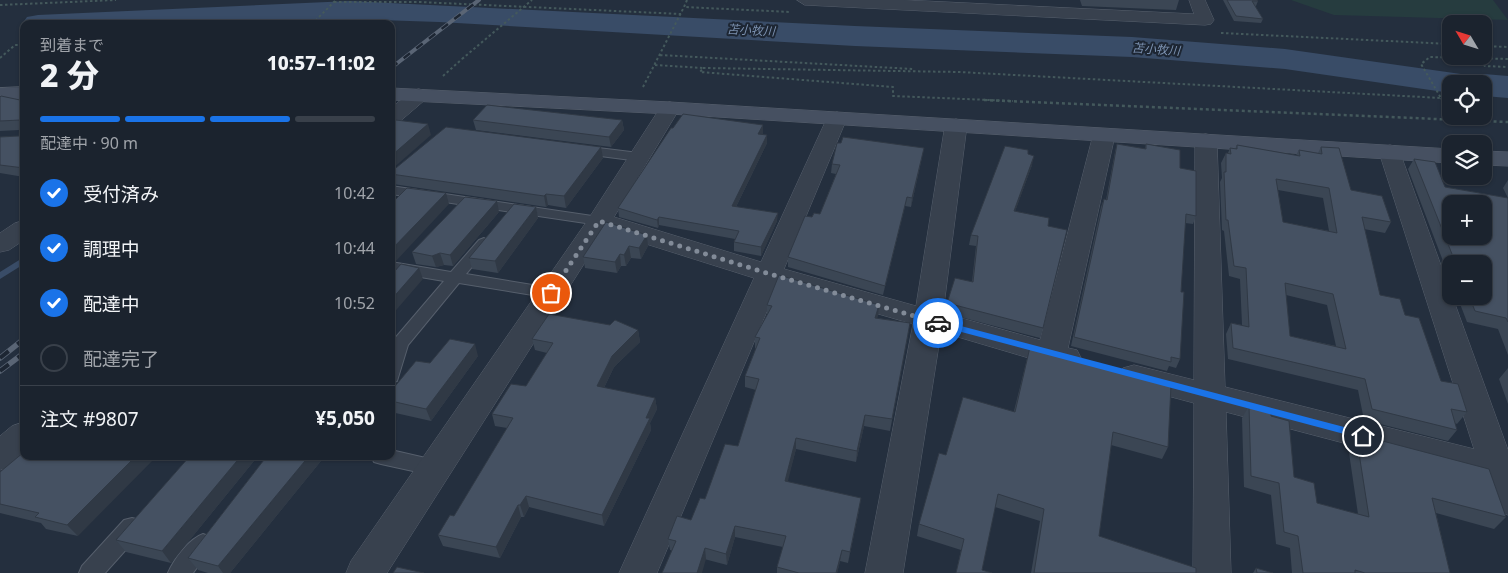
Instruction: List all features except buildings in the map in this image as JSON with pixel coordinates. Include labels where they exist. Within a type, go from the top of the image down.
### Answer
[{"type":"street","points":[[805,0],[938,3],[1205,20],[1196,0]]},
{"type":"street","points":[[0,94],[20,93]]},
{"type":"street","points":[[395,94],[670,108],[1442,155]]},
{"type":"street","points":[[395,116],[419,95]]},
{"type":"street","points":[[365,573],[599,221],[670,108]]},
{"type":"street","points":[[638,573],[837,118]]},
{"type":"street","points":[[884,573],[928,320],[956,125]]},
{"type":"street","points":[[1052,354],[1104,135]]},
{"type":"street","points":[[1206,141],[1212,573]]},
{"type":"street","points":[[1390,152],[1503,471],[1508,500]]},
{"type":"street","points":[[1492,158],[1508,159]]},
{"type":"street","points":[[599,221],[928,320],[1210,396],[1503,471]]},
{"type":"street","points":[[0,244],[20,231]]},
{"type":"street","points":[[0,456],[20,438]]},
{"type":"lane","points":[[571,148],[639,157]]},
{"type":"lane","points":[[398,195],[463,201],[599,221]]},
{"type":"lane","points":[[450,214],[463,201]]},
{"type":"lane","points":[[395,361],[400,343],[513,208]]},
{"type":"lane","points":[[395,271],[413,255]]},
{"type":"lane","points":[[395,272],[454,278],[551,293]]},
{"type":"lane","points":[[395,459],[436,468]]},
{"type":"lane","points":[[90,573],[144,515]]},
{"type":"lane","points":[[179,573],[214,529]]},
{"type":"path","points":[[0,5],[116,0]]},
{"type":"path","points":[[440,78],[532,0]]},
{"type":"path","points":[[316,20],[335,1],[419,2],[681,14]]},
{"type":"path","points":[[640,92],[684,7]]},
{"type":"path","points":[[0,58],[15,45],[20,45]]},
{"type":"path","points":[[1492,46],[1508,47]]},
{"type":"path","points":[[660,55],[878,66],[937,72]]},
{"type":"path","points":[[1441,98],[1421,64],[1430,57],[1442,57]]},
{"type":"path","points":[[1492,58],[1508,59]]},
{"type":"path","points":[[655,65],[702,68],[937,72],[1441,98]]},
{"type":"path","points":[[1484,65],[1508,67]]},
{"type":"path","points":[[702,68],[700,72],[893,87],[892,96],[1442,117]]},
{"type":"path","points":[[1492,121],[1508,122]]},
{"type":"green space","points":[[1291,0],[1493,0],[1508,20],[1492,20],[1492,15],[1442,15],[1442,18],[1334,15]]},
{"type":"waterway","points":[[350,10],[354,20]]},
{"type":"waterway","name":"苫小牧川","points":[[127,20],[350,10],[439,13],[855,36],[1132,47],[1285,59],[1442,81]]},
{"type":"waterway","name":"苫小牧川","points":[[1492,86],[1508,87]]},
{"type":"waterway","points":[[0,276],[20,263]]},
{"type":"railway","points":[[395,65],[479,0]]},
{"type":"railway","points":[[0,358],[20,342]]},
{"type":"railway","points":[[0,371],[20,356]]},
{"type":"way so far","points":[[551,293],[599,221],[938,323]]},
{"type":"route","points":[[938,323],[1363,436]]}]
